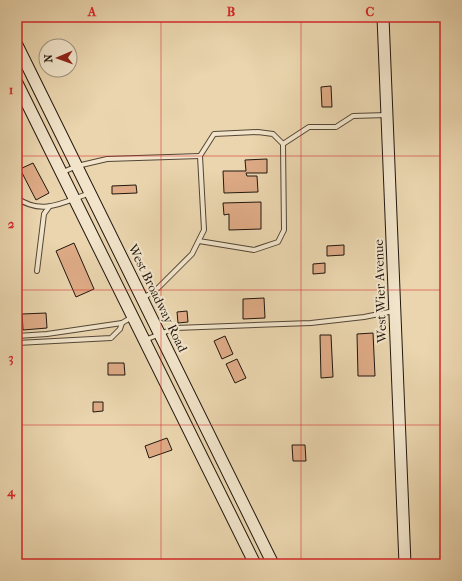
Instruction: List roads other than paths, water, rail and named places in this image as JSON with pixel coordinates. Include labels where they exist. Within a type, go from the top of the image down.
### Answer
[{"type":"main road","name":"West Wier Avenue","points":[[383,17],[405,564]]},
{"type":"main road","name":"West Broadway Road","points":[[17,45],[273,564]]},
{"type":"main road","points":[[17,83],[255,564]]},
{"type":"main road","points":[[225,504],[240,498]]},
{"type":"lane","points":[[282,144],[309,127],[336,127],[353,116],[387,115]]},
{"type":"lane","points":[[142,298],[156,290],[192,254],[204,230],[200,156],[214,134],[258,132],[273,134],[282,144],[284,230],[278,242],[254,250],[199,241]]},
{"type":"lane","points":[[62,173],[77,166],[107,159],[200,156]]},
{"type":"lane","points":[[17,198],[25,204],[37,208],[49,207],[90,193]]},
{"type":"lane","points":[[38,271],[44,214],[49,207]]},
{"type":"lane","points":[[144,340],[175,328],[311,323],[364,317],[395,311]]},
{"type":"lane","points":[[17,336],[47,334],[122,323],[133,317]]},
{"type":"lane","points":[[17,343],[111,338],[120,329],[122,323]]},
{"type":"water","points":[[445,218],[445,564],[440,564],[442,239]]}]
